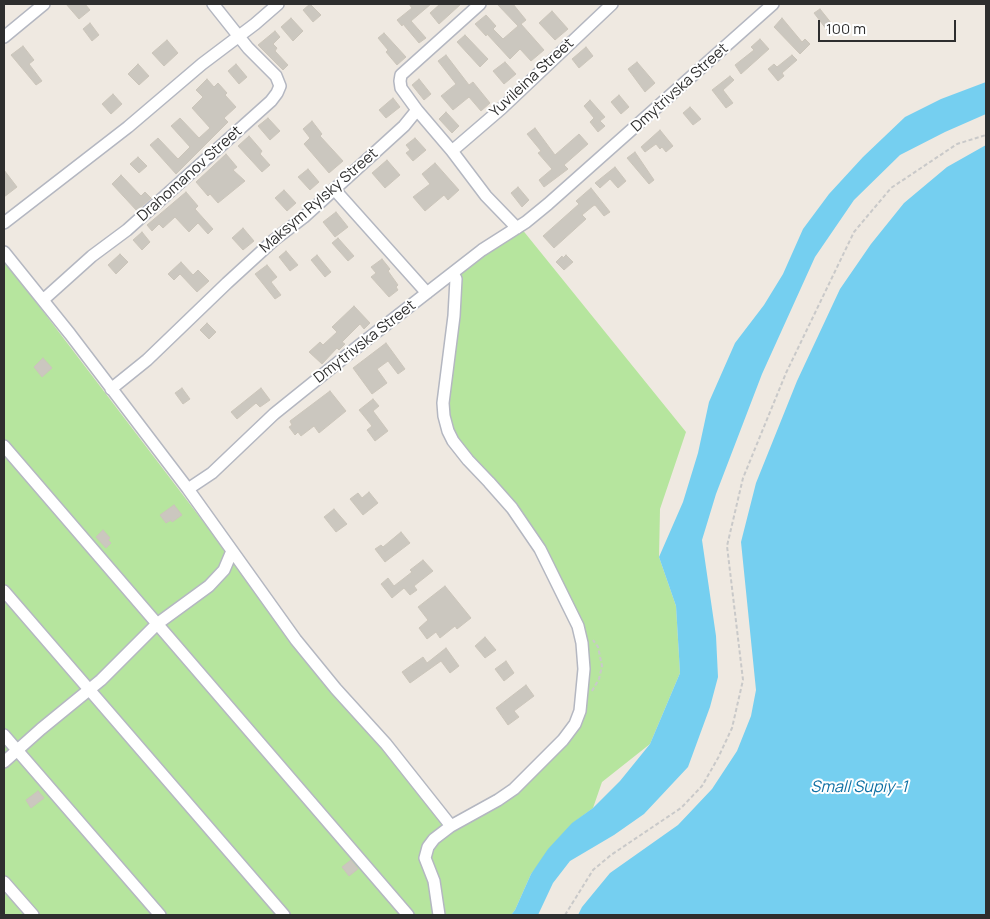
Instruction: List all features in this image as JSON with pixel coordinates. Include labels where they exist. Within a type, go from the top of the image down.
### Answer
[{"type":"street","points":[[4,37],[44,4]]},
{"type":"street","points":[[213,4],[239,35]]},
{"type":"street","points":[[4,222],[134,122],[278,4]]},
{"type":"street","points":[[480,4],[406,68],[401,75],[401,88],[486,196],[517,228]]},
{"type":"street","name":"Yuvileina Street","points":[[452,151],[496,113],[612,4]]},
{"type":"street","name":"Dmytrivska Street","points":[[188,489],[212,473],[281,408],[488,245],[517,228],[548,204],[773,4]]},
{"type":"street","name":"Drahomanov Street","points":[[43,300],[92,256],[127,230],[274,98],[280,86],[279,80],[248,48],[239,35]]},
{"type":"street","name":"Maksym Rylsky Street","points":[[111,389],[148,360],[227,282],[400,130],[417,110]]},
{"type":"street","points":[[334,189],[426,294]]},
{"type":"street","points":[[4,252],[188,489],[302,648],[386,744],[451,826]]},
{"type":"street","points":[[439,915],[436,887],[426,861],[428,847],[432,841],[451,826],[510,793],[563,740],[575,724],[580,712],[584,669],[582,642],[578,626],[540,549],[512,508],[468,460],[453,441],[448,431],[443,403],[454,316],[456,279],[453,273]]},
{"type":"street","points":[[4,446],[408,915]]},
{"type":"street","points":[[4,762],[117,665],[157,624],[209,586],[224,570],[232,551]]},
{"type":"street","points":[[4,591],[284,915]]},
{"type":"street","points":[[4,735],[160,915]]},
{"type":"street","points":[[4,882],[32,915]]},
{"type":"path","points":[[565,915],[593,870],[611,855],[681,808],[702,786],[732,728],[743,680],[727,546],[743,478],[786,373],[854,232],[891,188],[957,144],[986,135]]},
{"type":"green space","points":[[521,228],[686,432],[660,509],[659,557],[676,606],[680,673],[650,744],[602,782],[593,808],[573,823],[531,874],[511,915],[4,915],[4,260],[237,566],[444,825],[488,810],[582,713],[588,652],[551,562],[454,438],[446,408],[453,351],[459,323],[461,294],[458,274]]},
{"type":"water","points":[[986,82],[986,114],[900,155],[854,200],[815,257],[762,374],[716,494],[702,540],[716,636],[718,677],[710,707],[688,767],[644,814],[614,835],[570,861],[553,883],[538,915],[511,915],[531,874],[548,849],[572,823],[593,808],[620,781],[650,744],[680,673],[676,606],[659,557],[683,502],[698,453],[709,402],[735,343],[764,305],[783,274],[803,229],[829,194],[863,157],[905,117],[941,99]]},
{"type":"water","name":"Small Supiy-1","points":[[986,145],[986,915],[578,915],[582,907],[610,873],[678,825],[712,789],[737,751],[751,716],[756,690],[741,542],[756,483],[797,381],[840,289],[871,244],[904,203],[947,167]]},
{"type":"building","points":[[66,4],[85,4],[90,10],[79,19]]},
{"type":"building","points":[[310,4],[321,15],[313,22],[303,10]]},
{"type":"building","points":[[409,4],[431,4],[411,21],[426,38],[419,43],[403,24],[402,26],[397,20],[412,8]]},
{"type":"building","points":[[440,4],[461,4],[439,24],[430,13]]},
{"type":"building","points":[[497,4],[513,4],[526,20],[521,24],[544,50],[531,61],[520,49],[510,59],[475,24],[486,15],[496,26],[493,29],[503,39],[518,26]]},
{"type":"building","points":[[820,9],[836,29],[830,34],[814,13]]},
{"type":"building","points":[[552,11],[568,29],[555,40],[539,23]]},
{"type":"building","points":[[291,18],[303,31],[293,41],[281,27]]},
{"type":"building","points":[[782,18],[802,42],[805,39],[810,44],[800,54],[774,27]]},
{"type":"building","points":[[90,23],[99,35],[92,41],[83,29]]},
{"type":"building","points":[[275,31],[280,37],[273,44],[277,48],[275,51],[288,65],[283,70],[258,45]]},
{"type":"building","points":[[384,33],[406,57],[397,65],[386,52],[388,50],[378,38]]},
{"type":"building","points":[[465,35],[488,59],[480,67],[457,42]]},
{"type":"building","points":[[760,39],[769,49],[741,74],[735,65],[754,50],[751,47]]},
{"type":"building","points":[[167,40],[178,53],[164,66],[152,53]]},
{"type":"building","points":[[23,46],[34,60],[29,64],[42,81],[36,85],[11,55]]},
{"type":"building","points":[[586,47],[593,56],[579,68],[572,59]]},
{"type":"building","points":[[446,55],[469,85],[473,82],[490,103],[481,111],[469,97],[453,110],[441,96],[456,84],[438,61]]},
{"type":"building","points":[[792,55],[797,60],[782,73],[784,76],[778,81],[768,69],[774,64],[777,67]]},
{"type":"building","points":[[505,62],[516,74],[504,84],[493,71]]},
{"type":"building","points":[[637,62],[655,83],[645,92],[628,69]]},
{"type":"building","points":[[138,64],[149,76],[139,85],[128,74]]},
{"type":"building","points":[[236,64],[247,77],[239,84],[228,71]]},
{"type":"building","points":[[730,76],[734,80],[723,90],[733,103],[726,108],[712,90]]},
{"type":"building","points":[[207,79],[214,87],[218,83],[227,93],[225,95],[236,107],[224,118],[228,122],[176,174],[150,145],[158,138],[178,159],[190,147],[171,126],[180,118],[199,138],[210,128],[192,108],[203,97],[196,90]]},
{"type":"building","points":[[419,79],[431,94],[424,100],[412,85]]},
{"type":"building","points":[[113,94],[122,104],[111,114],[102,104]]},
{"type":"building","points":[[619,95],[629,107],[621,114],[611,102]]},
{"type":"building","points":[[393,98],[400,107],[386,118],[379,110]]},
{"type":"building","points":[[590,100],[605,117],[600,121],[605,126],[598,132],[590,122],[594,118],[584,106]]},
{"type":"building","points":[[690,107],[701,119],[693,125],[683,113]]},
{"type":"building","points":[[446,112],[459,126],[452,133],[439,119]]},
{"type":"building","points":[[268,118],[280,131],[270,140],[258,126]]},
{"type":"building","points":[[312,121],[322,134],[320,136],[343,161],[329,173],[304,144],[310,138],[303,129]]},
{"type":"building","points":[[535,128],[555,155],[579,134],[588,144],[564,165],[568,169],[544,187],[539,180],[552,169],[538,153],[541,151],[527,134]]},
{"type":"building","points":[[660,130],[673,146],[666,152],[656,144],[645,152],[641,147]]},
{"type":"building","points":[[249,136],[262,151],[260,154],[270,165],[262,172],[238,146]]},
{"type":"building","points":[[415,138],[426,150],[413,161],[406,153],[410,150],[406,145]]},
{"type":"building","points":[[635,152],[654,180],[649,184],[627,158]]},
{"type":"building","points":[[226,154],[237,167],[233,170],[245,181],[218,203],[210,194],[208,196],[196,182]]},
{"type":"building","points":[[138,157],[147,166],[139,173],[130,164]]},
{"type":"building","points":[[387,160],[400,175],[385,188],[372,173]]},
{"type":"building","points":[[435,163],[459,190],[448,200],[444,195],[425,211],[413,197],[430,184],[422,174]]},
{"type":"building","points":[[615,167],[626,181],[618,188],[610,179],[600,188],[595,183]]},
{"type":"building","points":[[308,169],[319,182],[310,190],[298,177]]},
{"type":"building","points":[[4,170],[17,187],[4,197]]},
{"type":"building","points":[[121,175],[141,196],[145,192],[151,198],[137,211],[112,184]]},
{"type":"building","points":[[518,187],[529,200],[522,207],[511,193]]},
{"type":"building","points":[[591,188],[610,212],[604,216],[595,205],[593,206],[582,215],[586,219],[554,248],[543,236],[579,204],[576,201]]},
{"type":"building","points":[[284,190],[296,203],[287,211],[275,198]]},
{"type":"building","points":[[186,192],[198,206],[195,209],[213,229],[208,234],[198,223],[189,232],[175,217],[163,228],[159,224],[152,231],[147,225]]},
{"type":"building","points":[[336,212],[348,227],[335,237],[323,222]]},
{"type":"building","points":[[243,228],[254,241],[243,250],[232,238]]},
{"type":"building","points":[[142,232],[150,242],[142,250],[133,240]]},
{"type":"building","points":[[338,238],[354,256],[348,261],[332,243]]},
{"type":"building","points":[[286,251],[298,265],[290,271],[279,257]]},
{"type":"building","points":[[120,254],[128,262],[116,274],[108,265]]},
{"type":"building","points":[[317,255],[331,272],[325,277],[311,260]]},
{"type":"building","points":[[566,255],[573,262],[564,270],[556,262]]},
{"type":"building","points":[[382,259],[390,269],[388,271],[398,285],[396,287],[398,290],[389,297],[371,277],[376,273],[371,267]]},
{"type":"building","points":[[181,262],[193,275],[198,270],[209,281],[197,292],[180,274],[174,280],[168,274]]},
{"type":"building","points":[[267,265],[277,277],[271,282],[281,295],[275,299],[255,274]]},
{"type":"building","points":[[354,306],[370,323],[364,329],[360,324],[342,342],[345,344],[339,350],[337,348],[322,364],[309,352],[320,342],[323,345],[337,332],[332,327]]},
{"type":"building","points":[[207,323],[216,332],[209,339],[200,330]]},
{"type":"building","points":[[386,343],[405,369],[398,374],[388,361],[377,369],[387,383],[372,394],[353,368]]},
{"type":"building","points":[[43,358],[52,368],[42,377],[34,367]]},
{"type":"building","points":[[182,388],[190,399],[183,404],[175,393]]},
{"type":"building","points":[[261,388],[270,400],[260,407],[256,403],[237,419],[231,412]]},
{"type":"building","points":[[330,391],[346,411],[319,433],[314,426],[301,436],[298,432],[295,435],[289,427],[292,425],[290,421]]},
{"type":"building","points":[[373,399],[379,406],[373,411],[388,431],[375,441],[367,430],[372,426],[359,410]]},
{"type":"building","points":[[369,492],[378,503],[363,515],[350,499],[358,493],[362,498]]},
{"type":"building","points":[[174,505],[182,515],[172,522],[171,520],[166,523],[160,515]]},
{"type":"building","points":[[334,509],[347,524],[336,532],[324,517]]},
{"type":"building","points":[[103,530],[110,538],[108,540],[111,543],[106,548],[96,537]]},
{"type":"building","points":[[401,532],[410,543],[385,562],[375,549],[381,545],[383,547]]},
{"type":"building","points":[[423,560],[433,571],[414,586],[417,590],[410,595],[404,588],[392,598],[381,584],[388,578],[394,586],[412,572],[410,570]]},
{"type":"building","points":[[445,586],[471,618],[457,629],[455,626],[440,638],[436,632],[427,639],[419,628],[428,620],[418,607]]},
{"type":"building","points":[[485,637],[496,650],[485,658],[475,646]]},
{"type":"building","points":[[446,648],[459,666],[450,673],[441,661],[410,683],[402,672],[423,657],[427,663]]},
{"type":"building","points":[[506,661],[514,673],[504,681],[495,669]]},
{"type":"building","points":[[526,685],[534,696],[514,711],[519,717],[508,725],[496,708]]},
{"type":"building","points":[[38,791],[44,798],[31,808],[26,800]]},
{"type":"building","points":[[351,860],[358,869],[349,876],[342,867]]}]
